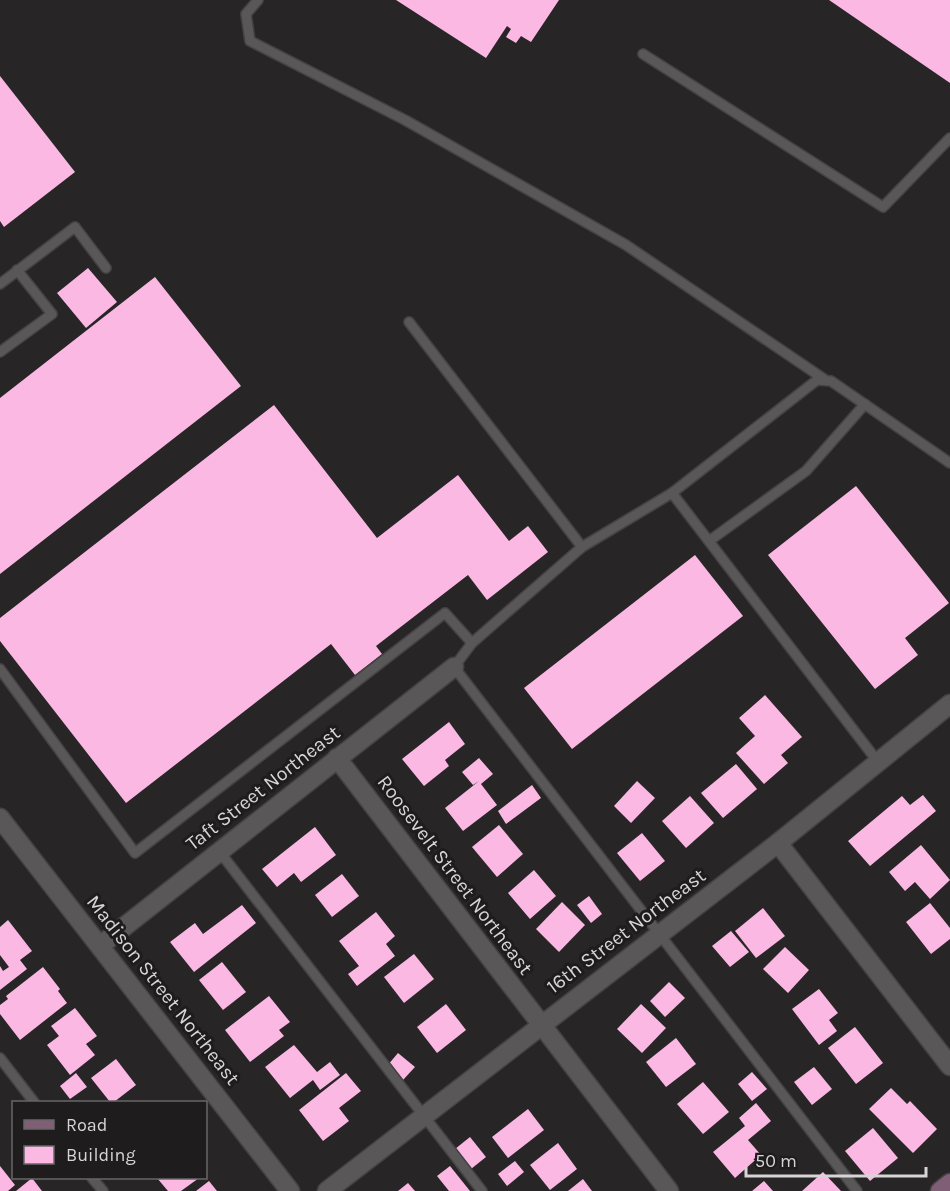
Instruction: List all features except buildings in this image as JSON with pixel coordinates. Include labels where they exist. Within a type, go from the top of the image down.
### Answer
[{"type":"main road","points":[[940,1191],[950,1183]]},
{"type":"street","name":"Taft Street Northeast","points":[[101,945],[454,667]]},
{"type":"street","name":"16th Street Northeast","points":[[327,1191],[778,843],[950,704]]},
{"type":"street","name":"Roosevelt Street Northeast","points":[[337,758],[669,1191]]},
{"type":"street","name":"Madison Street Northeast","points":[[0,818],[290,1191]]},
{"type":"street","points":[[778,843],[950,1066]]},
{"type":"lane","points":[[258,0],[246,14],[250,41],[405,120],[626,245],[824,380]]},
{"type":"lane","points":[[643,54],[884,207],[950,138]]},
{"type":"lane","points":[[0,284],[75,227],[106,268]]},
{"type":"lane","points":[[0,352],[52,314],[17,270]]},
{"type":"lane","points":[[409,322],[582,547]]},
{"type":"lane","points":[[857,1191],[454,667],[472,643],[582,547],[672,493],[817,380],[831,381],[950,463]]},
{"type":"lane","points":[[709,542],[806,471],[865,404]]},
{"type":"lane","points":[[672,493],[878,762]]},
{"type":"lane","points":[[0,669],[135,853],[445,613],[472,643]]},
{"type":"lane","points":[[219,851],[482,1191]]},
{"type":"lane","points":[[0,1058],[33,1101]]},
{"type":"lane","points":[[93,1179],[103,1191]]}]
